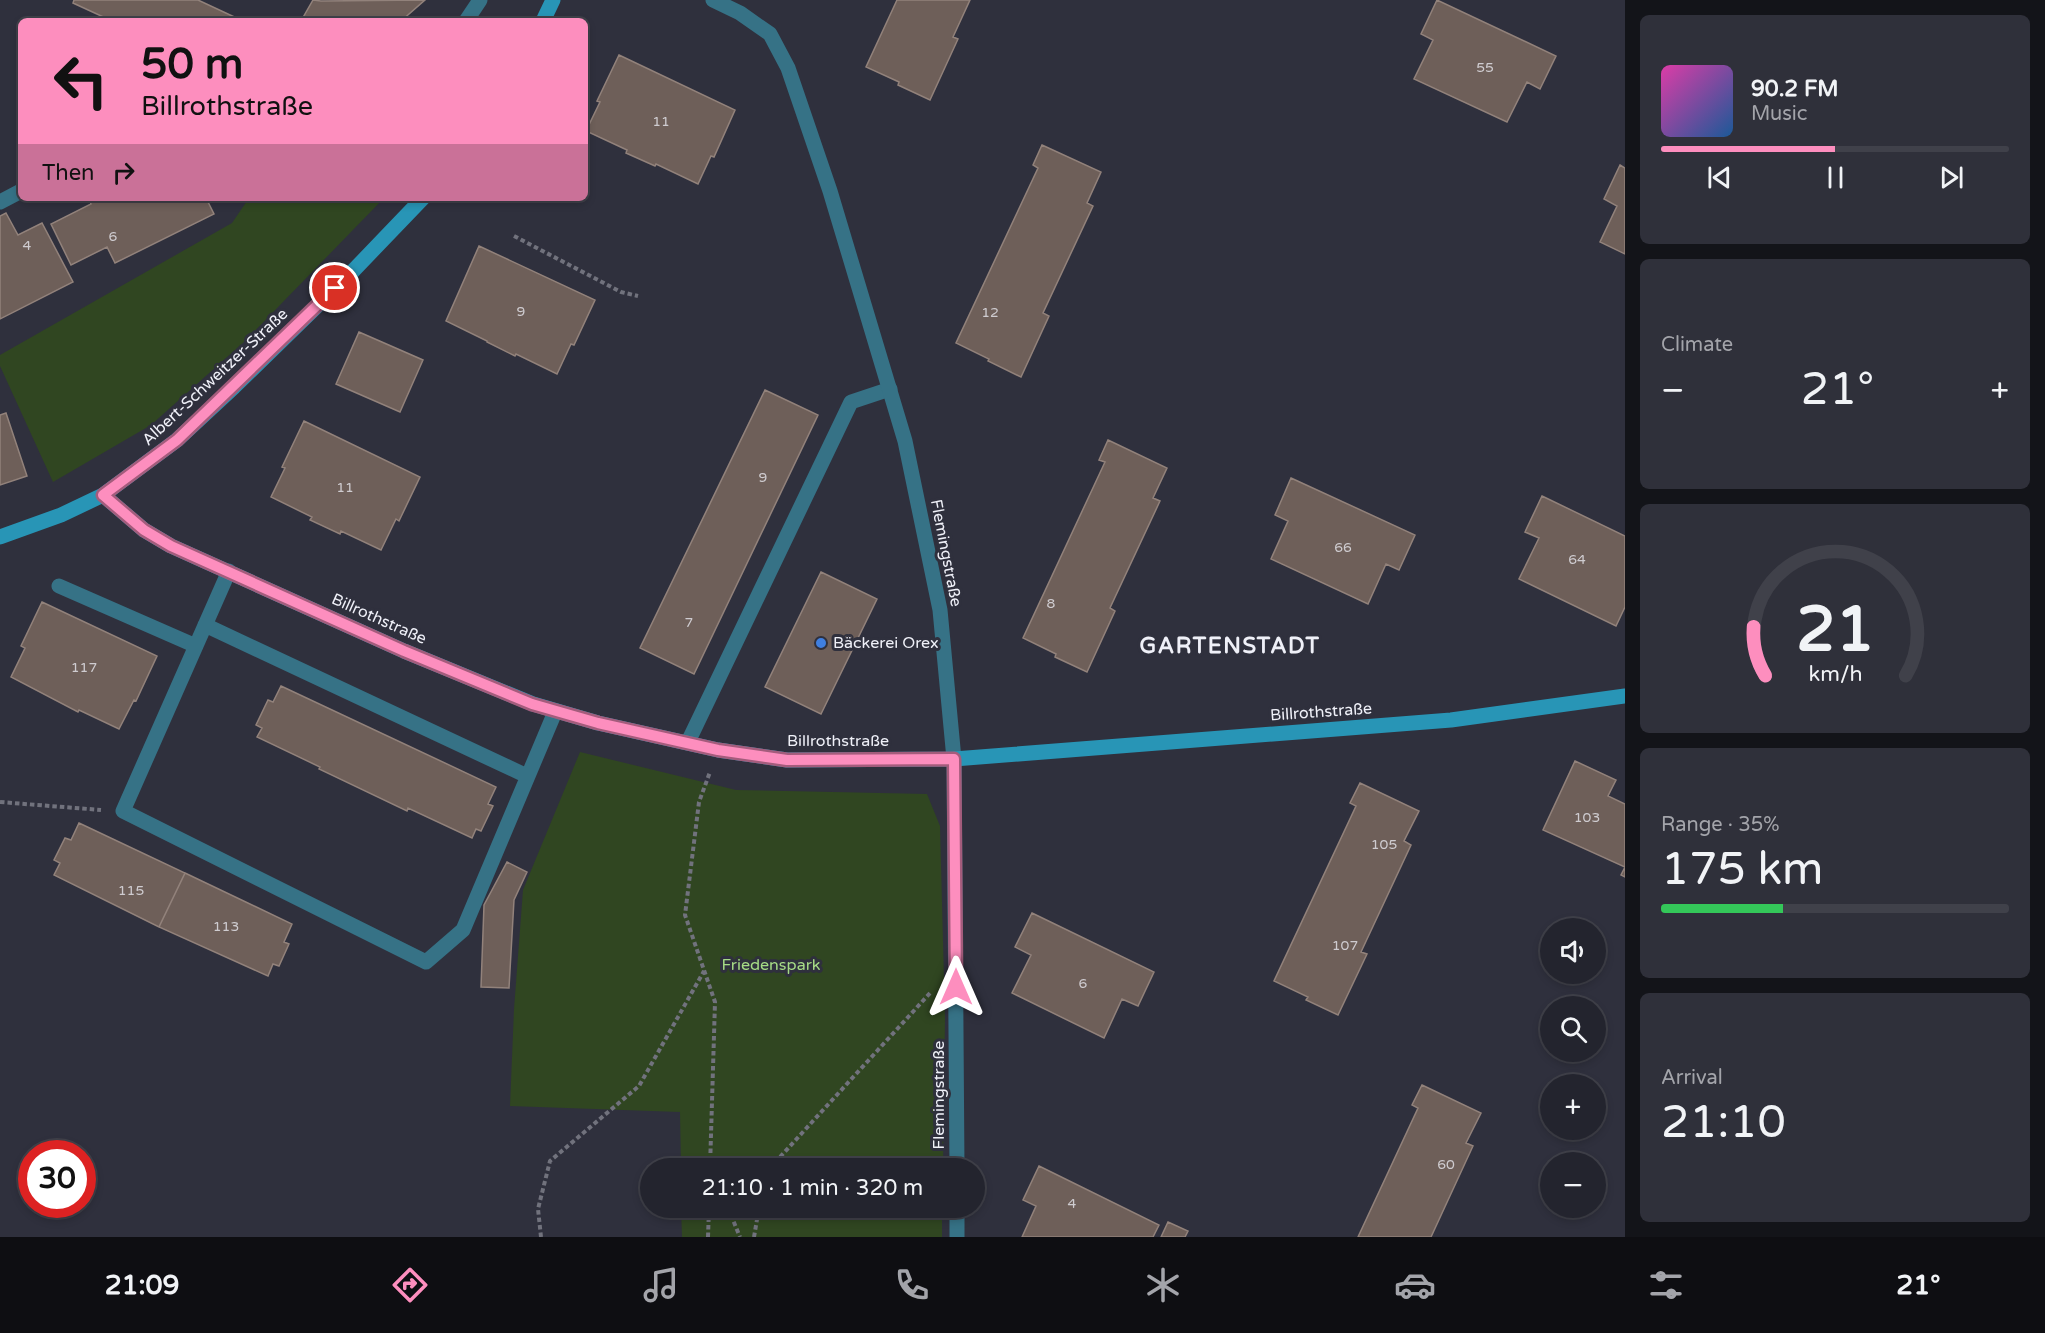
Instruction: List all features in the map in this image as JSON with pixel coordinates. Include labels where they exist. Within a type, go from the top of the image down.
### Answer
[{"type":"street","points":[[468,18],[480,0]]},
{"type":"street","points":[[544,18],[553,0]]},
{"type":"street","name":"Flemingstraße","points":[[713,0],[740,13],[770,34],[788,68],[830,191],[905,441],[940,610],[954,759],[957,1158]]},
{"type":"street","points":[[0,202],[18,193]]},
{"type":"street","name":"Albert-Schweitzer-Straße","points":[[0,537],[62,515],[103,495],[177,440],[352,272],[420,201]]},
{"type":"street","points":[[688,742],[850,402],[890,389]]},
{"type":"street","name":"Billrothstraße","points":[[103,495],[144,530],[171,546],[404,651],[555,712],[718,750],[787,760],[954,759],[1451,720],[1625,696]]},
{"type":"street","points":[[229,571],[123,811],[426,962],[463,930],[555,712]]},
{"type":"street","points":[[59,586],[196,646]]},
{"type":"street","points":[[205,625],[527,776]]},
{"type":"street","points":[[957,1218],[957,1237]]},
{"type":"path","points":[[514,236],[621,292],[638,296]]},
{"type":"path","points":[[710,1158],[715,1002],[685,915],[699,802],[718,750]]},
{"type":"path","points":[[0,802],[123,811]]},
{"type":"path","points":[[779,1158],[956,965]]},
{"type":"path","points":[[541,1237],[538,1209],[550,1161],[639,1086],[704,970]]},
{"type":"path","points":[[708,1218],[708,1237]]},
{"type":"path","points":[[732,1218],[740,1237]]},
{"type":"path","points":[[753,1237],[757,1218]]},
{"type":"green space","points":[[247,201],[381,201],[245,341],[151,425],[53,482],[0,366],[0,355],[232,223]]},
{"type":"green space","name":"Friedenspark","points":[[580,752],[736,790],[927,794],[940,826],[945,1018],[943,1158],[681,1158],[680,1112],[510,1106],[514,1009],[523,890]]},
{"type":"green space","points":[[681,1218],[942,1218],[942,1237],[682,1237]]},
{"type":"building","points":[[74,0],[198,0],[237,18],[106,18],[73,3]]},
{"type":"building","points":[[313,0],[425,0],[404,18],[303,18]]},
{"type":"building","points":[[897,0],[970,0],[953,37],[958,39],[930,100],[866,67]]},
{"type":"building","points":[[1437,0],[1556,56],[1540,89],[1527,82],[1507,122],[1414,79],[1433,40],[1421,34]]},
{"type":"building","points":[[619,55],[735,110],[714,157],[711,156],[698,184],[626,153],[627,150],[588,132],[588,127],[600,102],[597,101]]},
{"type":"building","points":[[1042,145],[1101,172],[1087,203],[1093,206],[1043,313],[1049,316],[1021,377],[956,343],[1038,168],[1033,165]]},
{"type":"building","points":[[1620,165],[1625,168],[1625,254],[1600,242],[1617,206],[1604,199]]},
{"type":"building","points":[[90,201],[208,201],[214,214],[115,263],[107,247],[71,265],[51,224],[91,204]]},
{"type":"building","points":[[6,213],[18,235],[42,223],[73,282],[0,319],[0,216]]},
{"type":"building","points":[[479,246],[595,300],[574,345],[571,344],[557,374],[516,354],[515,356],[446,321]]},
{"type":"building","points":[[359,332],[423,360],[400,412],[336,384]]},
{"type":"building","points":[[765,390],[818,415],[694,674],[640,648]]},
{"type":"building","points":[[6,413],[27,476],[0,485],[0,415]]},
{"type":"building","points":[[304,421],[420,477],[399,521],[396,519],[381,550],[341,531],[340,534],[310,520],[312,517],[271,497],[285,468],[282,467]]},
{"type":"building","points":[[1108,440],[1167,468],[1153,498],[1160,501],[1110,608],[1115,611],[1087,672],[1023,638],[1105,462],[1099,460]]},
{"type":"building","points":[[1291,478],[1415,535],[1399,570],[1386,564],[1368,604],[1271,559],[1288,521],[1275,515]]},
{"type":"building","points":[[1542,496],[1625,536],[1625,607],[1616,626],[1519,579],[1539,538],[1525,532]]},
{"type":"building","name":"Bäckerei Orex","points":[[821,572],[877,599],[821,714],[765,687]]},
{"type":"building","points":[[42,602],[157,656],[136,701],[134,700],[119,729],[79,710],[78,712],[11,677],[25,648],[21,646]]},
{"type":"building","points":[[281,686],[496,787],[488,804],[493,806],[481,831],[476,829],[472,838],[408,808],[407,811],[257,737],[262,728],[256,725],[268,700],[273,702]]},
{"type":"building","points":[[1575,761],[1616,780],[1608,796],[1625,804],[1625,867],[1543,830]]},
{"type":"building","points":[[1360,783],[1419,811],[1404,841],[1411,845],[1361,952],[1367,954],[1338,1015],[1306,1000],[1308,997],[1274,981],[1356,806],[1350,803]]},
{"type":"building","points":[[79,823],[185,873],[159,927],[54,875],[60,863],[54,860],[65,838],[71,840]]},
{"type":"building","points":[[507,862],[527,872],[514,900],[509,988],[481,987],[484,905]]},
{"type":"building","points":[[185,873],[292,924],[284,942],[289,944],[279,966],[273,964],[268,976],[159,927]]},
{"type":"building","points":[[1032,913],[1154,972],[1138,1006],[1122,999],[1104,1038],[1012,993],[1031,955],[1015,947]]},
{"type":"building","points":[[1422,1085],[1481,1113],[1466,1143],[1473,1146],[1431,1237],[1358,1237],[1418,1108],[1412,1105]]},
{"type":"building","points":[[1039,1166],[1159,1225],[1153,1237],[1022,1237],[1036,1206],[1023,1200]]},
{"type":"building","points":[[1168,1222],[1188,1231],[1185,1237],[1161,1237]]},
{"type":"place","name":"Bäckerei Orex","points":[[821,643]]},
{"type":"district","name":"GARTENSTADT","points":[[1230,646]]},
{"type":"route","points":[[335,288],[177,440],[103,495],[144,530],[171,546],[404,651],[555,712],[718,750],[787,760],[954,759],[956,987]]}]
